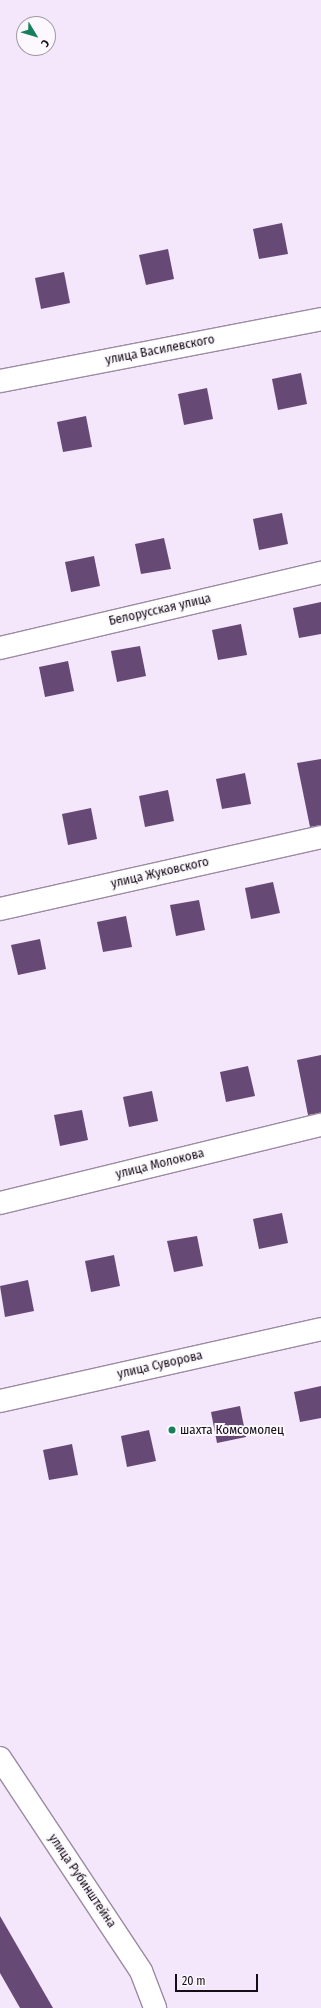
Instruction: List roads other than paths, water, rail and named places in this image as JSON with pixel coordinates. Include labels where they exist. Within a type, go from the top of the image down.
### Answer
[{"type":"street","name":"улица Василевского","points":[[0,380],[321,319]]},
{"type":"street","name":"Белорусская улица","points":[[0,648],[321,572]]},
{"type":"street","name":"улица Жуковского","points":[[0,909],[321,837]]},
{"type":"street","name":"улица Молокова","points":[[0,1203],[321,1125]]},
{"type":"street","name":"улица Суворова","points":[[0,1402],[321,1329]]},
{"type":"street","name":"улица Рубинштейна","points":[[0,1758],[142,1971],[155,2008]]},
{"type":"place","name":"шахта Комсомолец","points":[[172,1430]]}]
